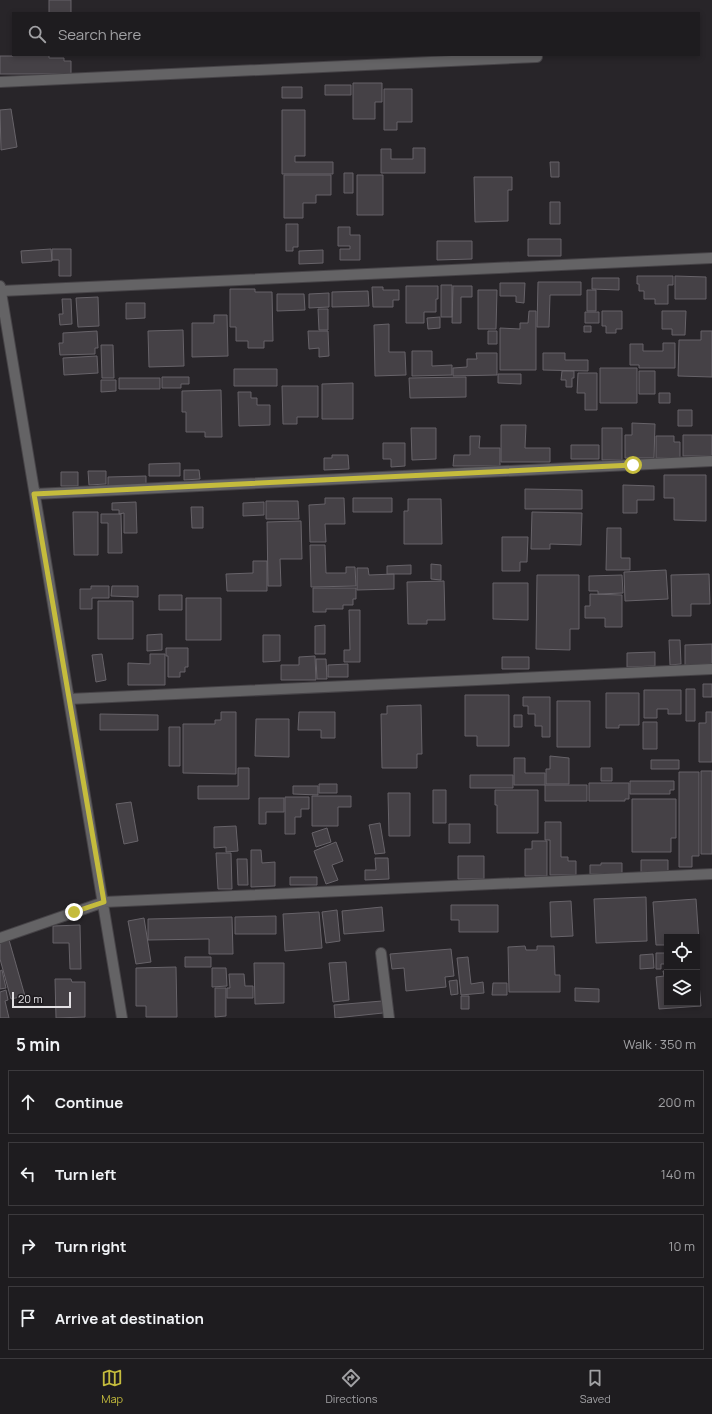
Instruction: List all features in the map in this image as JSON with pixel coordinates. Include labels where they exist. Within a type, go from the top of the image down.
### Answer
[{"type":"street","points":[[0,82],[537,56]]},
{"type":"street","points":[[122,1018],[104,902],[0,289],[712,258]]},
{"type":"street","points":[[34,494],[712,461]]},
{"type":"street","points":[[69,700],[712,669]]},
{"type":"street","points":[[0,938],[104,902],[712,874]]},
{"type":"street","points":[[381,953],[389,1018]]},
{"type":"building","points":[[49,0],[71,0],[71,12],[49,12]]},
{"type":"building","points":[[0,56],[49,56],[49,58],[64,58],[64,61],[71,61],[71,74],[0,74]]},
{"type":"building","points":[[353,83],[382,83],[382,102],[375,102],[375,119],[353,119]]},
{"type":"building","points":[[325,85],[351,85],[351,95],[325,95]]},
{"type":"building","points":[[282,87],[302,87],[302,98],[282,98]]},
{"type":"building","points":[[384,89],[412,89],[412,122],[397,122],[397,130],[384,130]]},
{"type":"building","points":[[11,109],[17,147],[1,150],[0,110]]},
{"type":"building","points":[[282,110],[305,110],[305,156],[295,156],[295,162],[333,162],[333,174],[282,174]]},
{"type":"building","points":[[413,148],[425,148],[425,173],[381,173],[381,149],[391,149],[391,159],[413,159]]},
{"type":"building","points":[[550,162],[559,162],[559,177],[551,177]]},
{"type":"building","points":[[344,173],[353,173],[353,193],[344,193]]},
{"type":"building","points":[[284,175],[331,175],[331,195],[316,195],[316,203],[303,203],[303,218],[284,218]]},
{"type":"building","points":[[357,175],[383,175],[383,215],[357,215]]},
{"type":"building","points":[[474,177],[512,177],[512,190],[508,190],[508,221],[475,222]]},
{"type":"building","points":[[550,202],[560,202],[560,224],[550,224]]},
{"type":"building","points":[[286,224],[298,224],[298,247],[293,247],[293,251],[286,251]]},
{"type":"building","points":[[338,227],[350,227],[350,235],[360,235],[360,260],[340,260],[340,249],[350,249],[350,246],[338,246]]},
{"type":"building","points":[[528,239],[561,239],[561,256],[528,256]]},
{"type":"building","points":[[437,241],[472,241],[472,259],[437,260]]},
{"type":"building","points":[[51,249],[52,261],[22,263],[21,251]]},
{"type":"building","points":[[52,249],[71,249],[71,276],[59,276],[59,260],[52,260]]},
{"type":"building","points":[[323,250],[323,263],[299,264],[299,251]]},
{"type":"building","points":[[637,276],[673,276],[673,285],[668,285],[668,304],[655,304],[655,299],[644,299],[644,291],[639,291]]},
{"type":"building","points":[[675,276],[706,277],[706,299],[675,299]]},
{"type":"building","points":[[592,278],[619,278],[619,290],[592,289]]},
{"type":"building","points":[[538,282],[581,282],[581,295],[550,295],[549,327],[537,327]]},
{"type":"building","points":[[500,283],[525,283],[524,303],[516,302],[516,296],[500,296]]},
{"type":"building","points":[[441,285],[452,285],[452,317],[441,317]]},
{"type":"building","points":[[406,286],[438,286],[436,312],[424,312],[424,323],[406,323]]},
{"type":"building","points":[[453,286],[472,286],[472,297],[461,297],[461,323],[452,323]]},
{"type":"building","points":[[372,287],[383,287],[383,290],[399,290],[399,300],[393,300],[393,307],[373,307]]},
{"type":"building","points":[[230,289],[255,289],[255,292],[272,292],[273,341],[264,341],[264,348],[248,348],[248,341],[236,341],[236,327],[230,327]]},
{"type":"building","points":[[478,290],[497,290],[496,329],[478,329]]},
{"type":"building","points":[[587,290],[596,290],[596,311],[587,311]]},
{"type":"building","points":[[368,291],[369,306],[332,307],[332,292]]},
{"type":"building","points":[[329,293],[329,307],[309,308],[309,294]]},
{"type":"building","points":[[277,294],[304,294],[305,310],[277,311]]},
{"type":"building","points":[[98,297],[99,326],[78,327],[76,298]]},
{"type":"building","points":[[62,299],[71,299],[72,324],[60,325],[59,314],[63,314]]},
{"type":"building","points":[[126,303],[145,303],[145,318],[126,319]]},
{"type":"building","points":[[318,309],[328,309],[328,330],[319,330]]},
{"type":"building","points":[[529,311],[536,311],[536,370],[500,370],[500,328],[520,329],[520,323],[528,323]]},
{"type":"building","points":[[602,311],[622,311],[622,329],[616,329],[616,333],[606,333],[606,326],[602,326]]},
{"type":"building","points":[[662,311],[686,311],[685,335],[672,335],[672,329],[662,329]]},
{"type":"building","points":[[585,312],[599,312],[599,323],[585,323]]},
{"type":"building","points":[[214,315],[227,315],[228,356],[192,357],[192,323],[214,323]]},
{"type":"building","points":[[440,317],[440,328],[428,329],[427,318]]},
{"type":"building","points":[[389,324],[389,352],[405,352],[406,375],[375,376],[374,325]]},
{"type":"building","points":[[584,326],[591,326],[591,332],[584,332]]},
{"type":"building","points":[[183,330],[184,366],[149,367],[148,331]]},
{"type":"building","points":[[97,331],[98,348],[95,348],[95,354],[60,355],[59,343],[63,343],[63,333]]},
{"type":"building","points":[[308,331],[328,331],[329,356],[319,357],[319,348],[309,349]]},
{"type":"building","points":[[488,331],[497,331],[497,344],[488,344]]},
{"type":"building","points":[[701,331],[712,331],[712,377],[678,376],[679,340],[701,340]]},
{"type":"building","points":[[663,343],[675,343],[675,368],[639,368],[639,365],[630,365],[630,344],[643,344],[643,351],[663,351]]},
{"type":"building","points":[[101,345],[113,345],[114,378],[102,378]]},
{"type":"building","points":[[412,351],[432,351],[432,366],[452,365],[452,375],[412,376]]},
{"type":"building","points":[[476,353],[497,353],[497,375],[453,376],[453,368],[467,367],[467,359],[477,359]]},
{"type":"building","points":[[543,353],[565,353],[565,360],[588,360],[588,371],[543,370]]},
{"type":"building","points":[[97,356],[98,373],[64,375],[63,358]]},
{"type":"building","points":[[600,368],[637,368],[637,403],[600,403]]},
{"type":"building","points":[[234,369],[277,369],[277,386],[234,386]]},
{"type":"building","points":[[562,371],[574,371],[572,387],[566,387],[566,380],[561,380]]},
{"type":"building","points":[[639,371],[655,371],[655,394],[639,394]]},
{"type":"building","points":[[578,373],[597,373],[597,410],[585,410],[585,393],[577,393]]},
{"type":"building","points":[[498,374],[521,374],[521,384],[498,383]]},
{"type":"building","points":[[162,377],[189,377],[189,384],[181,384],[181,388],[162,388]]},
{"type":"building","points":[[466,377],[466,397],[410,398],[409,378]]},
{"type":"building","points":[[119,378],[160,378],[160,389],[119,389]]},
{"type":"building","points":[[101,380],[116,380],[116,391],[101,392]]},
{"type":"building","points":[[353,383],[353,419],[322,419],[322,384]]},
{"type":"building","points":[[282,386],[318,386],[318,417],[297,417],[297,424],[283,424]]},
{"type":"building","points":[[221,390],[222,437],[205,437],[205,432],[186,432],[186,412],[182,412],[182,391]]},
{"type":"building","points":[[238,392],[251,392],[251,398],[257,398],[257,405],[270,405],[270,425],[239,426]]},
{"type":"building","points":[[659,393],[670,393],[670,403],[659,403]]},
{"type":"building","points":[[678,410],[692,410],[692,426],[678,426]]},
{"type":"building","points":[[632,423],[655,424],[654,458],[625,458],[625,435],[632,435]]},
{"type":"building","points":[[501,425],[526,425],[525,448],[550,448],[550,462],[501,462]]},
{"type":"building","points":[[411,428],[436,428],[436,459],[412,460]]},
{"type":"building","points":[[602,428],[622,428],[622,460],[602,460]]},
{"type":"building","points":[[683,435],[712,435],[712,456],[683,456]]},
{"type":"building","points":[[470,436],[480,436],[479,448],[500,448],[500,466],[453,466],[454,455],[470,455]]},
{"type":"building","points":[[656,436],[674,436],[674,442],[680,442],[680,458],[656,458]]},
{"type":"building","points":[[383,443],[405,443],[405,466],[391,467],[391,459],[383,459]]},
{"type":"building","points":[[571,445],[599,445],[599,459],[571,459]]},
{"type":"building","points":[[332,455],[348,455],[349,469],[324,470],[324,458],[332,458]]},
{"type":"building","points":[[180,463],[180,476],[149,476],[149,464]]},
{"type":"building","points":[[184,470],[199,470],[200,479],[184,480]]},
{"type":"building","points":[[88,471],[106,471],[106,484],[89,485]]},
{"type":"building","points":[[61,472],[78,472],[78,486],[61,486]]},
{"type":"building","points":[[664,475],[706,475],[706,521],[674,520],[674,498],[664,498]]},
{"type":"building","points":[[146,476],[146,485],[108,486],[108,477]]},
{"type":"building","points":[[623,485],[654,486],[654,500],[637,500],[637,513],[623,513]]},
{"type":"building","points":[[525,489],[582,490],[582,509],[525,509]]},
{"type":"building","points":[[325,498],[344,498],[345,524],[325,524],[326,542],[310,542],[309,505],[325,504]]},
{"type":"building","points":[[353,498],[392,498],[392,512],[353,512]]},
{"type":"building","points":[[408,499],[441,499],[442,544],[404,544],[404,511],[408,511]]},
{"type":"building","points":[[266,501],[298,501],[299,519],[266,519]]},
{"type":"building","points":[[136,502],[137,533],[124,533],[124,513],[119,514],[119,510],[112,510],[112,503]]},
{"type":"building","points":[[264,502],[264,515],[243,516],[243,503]]},
{"type":"building","points":[[191,507],[203,507],[203,528],[192,528]]},
{"type":"building","points":[[73,512],[98,512],[98,555],[74,555]]},
{"type":"building","points":[[532,512],[582,513],[581,545],[550,544],[550,549],[531,549]]},
{"type":"building","points":[[101,514],[121,514],[122,553],[108,553],[108,523],[101,523]]},
{"type":"building","points":[[301,521],[302,559],[280,559],[281,586],[268,586],[267,522]]},
{"type":"building","points":[[607,528],[621,528],[621,558],[630,558],[630,570],[606,570]]},
{"type":"building","points":[[502,537],[528,537],[527,562],[520,562],[520,571],[502,571]]},
{"type":"building","points":[[310,545],[325,545],[326,573],[346,573],[346,567],[355,567],[356,586],[311,587]]},
{"type":"building","points":[[253,561],[267,561],[267,591],[227,591],[226,574],[253,573]]},
{"type":"building","points":[[431,564],[441,565],[441,580],[431,579]]},
{"type":"building","points":[[411,565],[411,574],[387,574],[387,566]]},
{"type":"building","points":[[357,568],[368,568],[369,575],[394,574],[394,589],[357,590]]},
{"type":"building","points":[[666,570],[668,599],[625,601],[624,572]]},
{"type":"building","points":[[709,574],[710,604],[691,604],[691,616],[672,616],[671,575]]},
{"type":"building","points":[[537,575],[579,575],[579,629],[570,629],[570,650],[536,649]]},
{"type":"building","points":[[622,575],[623,593],[598,594],[598,591],[589,591],[589,576]]},
{"type":"building","points":[[444,581],[445,620],[427,620],[427,624],[408,624],[407,582]]},
{"type":"building","points":[[493,583],[528,583],[528,620],[493,619]]},
{"type":"building","points":[[91,586],[109,586],[109,598],[92,598],[92,609],[80,609],[80,589],[91,589]]},
{"type":"building","points":[[112,586],[138,586],[138,597],[111,596]]},
{"type":"building","points":[[313,588],[356,588],[356,599],[353,599],[353,605],[343,605],[343,609],[326,609],[326,612],[313,612]]},
{"type":"building","points":[[590,594],[622,595],[622,627],[605,627],[605,618],[585,618],[585,606],[590,606]]},
{"type":"building","points":[[159,595],[182,595],[182,610],[159,610]]},
{"type":"building","points":[[186,598],[221,598],[221,640],[186,640]]},
{"type":"building","points":[[98,601],[133,601],[133,639],[98,639]]},
{"type":"building","points":[[349,610],[360,610],[360,662],[344,662],[344,650],[350,650]]},
{"type":"building","points":[[325,625],[325,654],[315,654],[315,626]]},
{"type":"building","points":[[162,634],[162,650],[147,651],[147,635]]},
{"type":"building","points":[[263,635],[280,635],[280,661],[263,662]]},
{"type":"building","points":[[669,640],[680,640],[681,664],[670,665]]},
{"type":"building","points":[[712,644],[712,664],[685,665],[685,645]]},
{"type":"building","points":[[166,648],[188,648],[188,667],[185,667],[185,672],[180,672],[180,677],[168,677],[168,656],[166,656]]},
{"type":"building","points":[[655,652],[655,666],[627,667],[627,653]]},
{"type":"building","points":[[102,654],[106,680],[96,682],[92,655]]},
{"type":"building","points":[[150,654],[165,654],[165,685],[128,685],[128,663],[150,664]]},
{"type":"building","points":[[315,656],[316,680],[281,680],[281,665],[299,665],[299,657]]},
{"type":"building","points":[[502,657],[529,657],[529,669],[502,669]]},
{"type":"building","points":[[316,659],[326,659],[327,679],[317,679]]},
{"type":"building","points":[[348,664],[348,677],[328,677],[328,665]]},
{"type":"building","points":[[703,684],[712,684],[712,697],[703,697]]},
{"type":"building","points":[[686,689],[695,689],[695,721],[686,721]]},
{"type":"building","points":[[644,690],[681,690],[681,714],[668,714],[668,709],[657,709],[657,718],[644,718]]},
{"type":"building","points":[[606,693],[639,693],[639,725],[619,725],[619,728],[606,728]]},
{"type":"building","points":[[465,695],[509,695],[509,746],[477,746],[477,736],[465,736]]},
{"type":"building","points":[[523,697],[550,697],[550,737],[542,737],[542,726],[535,726],[535,714],[528,714],[528,706],[523,706]]},
{"type":"building","points":[[557,701],[590,701],[590,747],[557,747]]},
{"type":"building","points":[[421,705],[422,754],[417,754],[417,768],[382,768],[381,714],[387,714],[387,706]]},
{"type":"building","points":[[221,712],[236,712],[236,774],[183,773],[183,724],[215,724],[215,720],[221,720]]},
{"type":"building","points":[[299,712],[335,712],[335,738],[321,738],[321,730],[298,730]]},
{"type":"building","points":[[706,712],[712,712],[712,762],[699,762],[699,723],[706,723]]},
{"type":"building","points":[[100,714],[158,715],[158,730],[100,730]]},
{"type":"building","points":[[514,715],[522,715],[522,727],[514,727]]},
{"type":"building","points":[[256,719],[289,719],[289,757],[255,756]]},
{"type":"building","points":[[643,722],[657,722],[657,749],[643,749]]},
{"type":"building","points":[[169,727],[180,727],[180,766],[169,766]]},
{"type":"building","points":[[550,756],[569,758],[569,784],[546,784],[546,769],[550,769]]},
{"type":"building","points":[[514,758],[525,758],[525,773],[545,773],[545,785],[514,785]]},
{"type":"building","points":[[651,760],[679,760],[679,769],[651,769]]},
{"type":"building","points":[[238,768],[249,768],[249,799],[198,799],[198,786],[238,786]]},
{"type":"building","points":[[601,768],[612,768],[612,781],[601,781]]},
{"type":"building","points":[[701,771],[712,771],[712,854],[701,854]]},
{"type":"building","points":[[679,772],[699,772],[699,856],[692,856],[692,867],[679,867]]},
{"type":"building","points":[[470,775],[513,775],[513,788],[470,788]]},
{"type":"building","points":[[630,781],[674,781],[674,790],[670,790],[670,794],[630,794]]},
{"type":"building","points":[[589,783],[629,783],[629,799],[625,799],[625,801],[589,801]]},
{"type":"building","points":[[319,784],[337,784],[337,793],[319,793]]},
{"type":"building","points":[[545,785],[587,785],[587,801],[545,801]]},
{"type":"building","points":[[293,786],[318,786],[318,795],[293,794]]},
{"type":"building","points":[[433,790],[446,790],[446,823],[433,823]]},
{"type":"building","points":[[495,790],[538,790],[538,833],[497,833],[497,805],[495,805]]},
{"type":"building","points":[[388,793],[410,793],[410,836],[389,836]]},
{"type":"building","points":[[312,796],[351,796],[351,807],[338,807],[338,826],[312,826]]},
{"type":"building","points":[[285,797],[309,797],[309,809],[301,809],[301,817],[295,817],[295,834],[285,834]]},
{"type":"building","points":[[259,798],[284,798],[284,812],[266,812],[266,824],[259,824]]},
{"type":"building","points":[[632,799],[676,799],[676,838],[671,838],[671,852],[632,852]]},
{"type":"building","points":[[131,802],[138,841],[124,844],[116,804]]},
{"type":"building","points":[[545,822],[561,822],[561,857],[568,857],[568,861],[576,861],[576,875],[550,875],[550,840],[545,840]]},
{"type":"building","points":[[380,823],[385,853],[375,854],[369,825]]},
{"type":"building","points":[[449,824],[470,824],[470,843],[449,843]]},
{"type":"building","points":[[236,826],[238,851],[226,852],[226,847],[214,848],[214,827]]},
{"type":"building","points":[[327,828],[331,842],[316,847],[312,833]]},
{"type":"building","points":[[532,841],[547,841],[547,876],[525,876],[525,849],[532,849]]},
{"type":"building","points":[[336,842],[343,861],[332,865],[338,880],[326,884],[314,851]]},
{"type":"building","points":[[251,850],[261,850],[262,863],[275,862],[275,886],[251,887]]},
{"type":"building","points":[[216,853],[231,853],[232,889],[218,889]]},
{"type":"building","points":[[458,856],[484,856],[484,879],[458,879]]},
{"type":"building","points":[[375,858],[388,858],[389,879],[365,880],[365,870],[376,870]]},
{"type":"building","points":[[237,859],[247,859],[248,885],[238,885]]},
{"type":"building","points":[[641,860],[668,860],[668,872],[641,872]]},
{"type":"building","points":[[601,863],[622,863],[622,874],[590,874],[590,865],[601,865]]},
{"type":"building","points":[[290,877],[317,877],[317,885],[290,885]]},
{"type":"building","points":[[646,897],[647,941],[596,943],[594,899]]},
{"type":"building","points":[[696,899],[698,934],[664,934],[664,945],[656,945],[653,902]]},
{"type":"building","points":[[571,901],[573,936],[551,937],[550,902]]},
{"type":"building","points":[[451,905],[498,905],[498,932],[459,932],[459,920],[451,920]]},
{"type":"building","points":[[382,907],[384,931],[344,934],[342,911]]},
{"type":"building","points":[[337,910],[340,941],[326,943],[322,912]]},
{"type":"building","points":[[319,912],[322,948],[285,951],[283,914]]},
{"type":"building","points":[[276,916],[276,934],[235,934],[235,917]]},
{"type":"building","points":[[232,917],[233,954],[209,954],[209,939],[148,940],[148,919]]},
{"type":"building","points":[[144,918],[151,962],[136,964],[128,921]]},
{"type":"building","points":[[80,925],[81,969],[70,969],[69,943],[53,943],[53,926]]},
{"type":"building","points":[[9,940],[25,996],[11,999],[0,959],[0,942]]},
{"type":"building","points":[[525,946],[526,950],[537,950],[537,946],[554,946],[555,975],[560,975],[560,992],[509,992],[508,947]]},
{"type":"building","points":[[451,949],[454,976],[445,977],[446,987],[406,991],[404,968],[392,969],[390,954]]},
{"type":"building","points":[[656,953],[664,953],[664,964],[661,964],[661,969],[656,969]]},
{"type":"building","points":[[653,954],[654,968],[640,969],[640,955]]},
{"type":"building","points":[[185,957],[211,957],[211,967],[185,967]]},
{"type":"building","points":[[468,957],[471,984],[483,982],[484,993],[461,995],[457,958]]},
{"type":"building","points":[[346,962],[349,1000],[333,1002],[329,963]]},
{"type":"building","points":[[254,963],[284,963],[284,1003],[255,1004]]},
{"type":"building","points":[[176,967],[177,1017],[146,1017],[146,1006],[136,1006],[136,968]]},
{"type":"building","points":[[212,968],[226,968],[227,986],[212,987]]},
{"type":"building","points":[[2,970],[6,988],[0,989],[0,971]]},
{"type":"building","points":[[229,974],[244,974],[245,986],[253,986],[253,998],[227,998],[227,988],[230,988]]},
{"type":"building","points":[[664,976],[664,1006],[700,1006],[700,995],[701,1006],[659,1009],[656,977]]},
{"type":"building","points":[[55,979],[71,979],[72,982],[85,982],[85,1017],[56,1018]]},
{"type":"building","points":[[457,980],[458,994],[451,995],[449,981]]},
{"type":"building","points":[[493,983],[507,983],[507,995],[492,995]]},
{"type":"building","points":[[215,988],[226,988],[226,1016],[215,1017]]},
{"type":"building","points":[[575,988],[599,989],[599,1002],[575,1001]]},
{"type":"building","points":[[6,990],[8,1000],[5,1001],[9,1018],[0,1018],[0,992]]},
{"type":"building","points":[[461,996],[469,996],[469,1009],[461,1009]]},
{"type":"building","points":[[382,1001],[383,1013],[335,1018],[334,1005]]},
{"type":"route","points":[[74,912],[104,902],[34,494],[633,465]]}]
